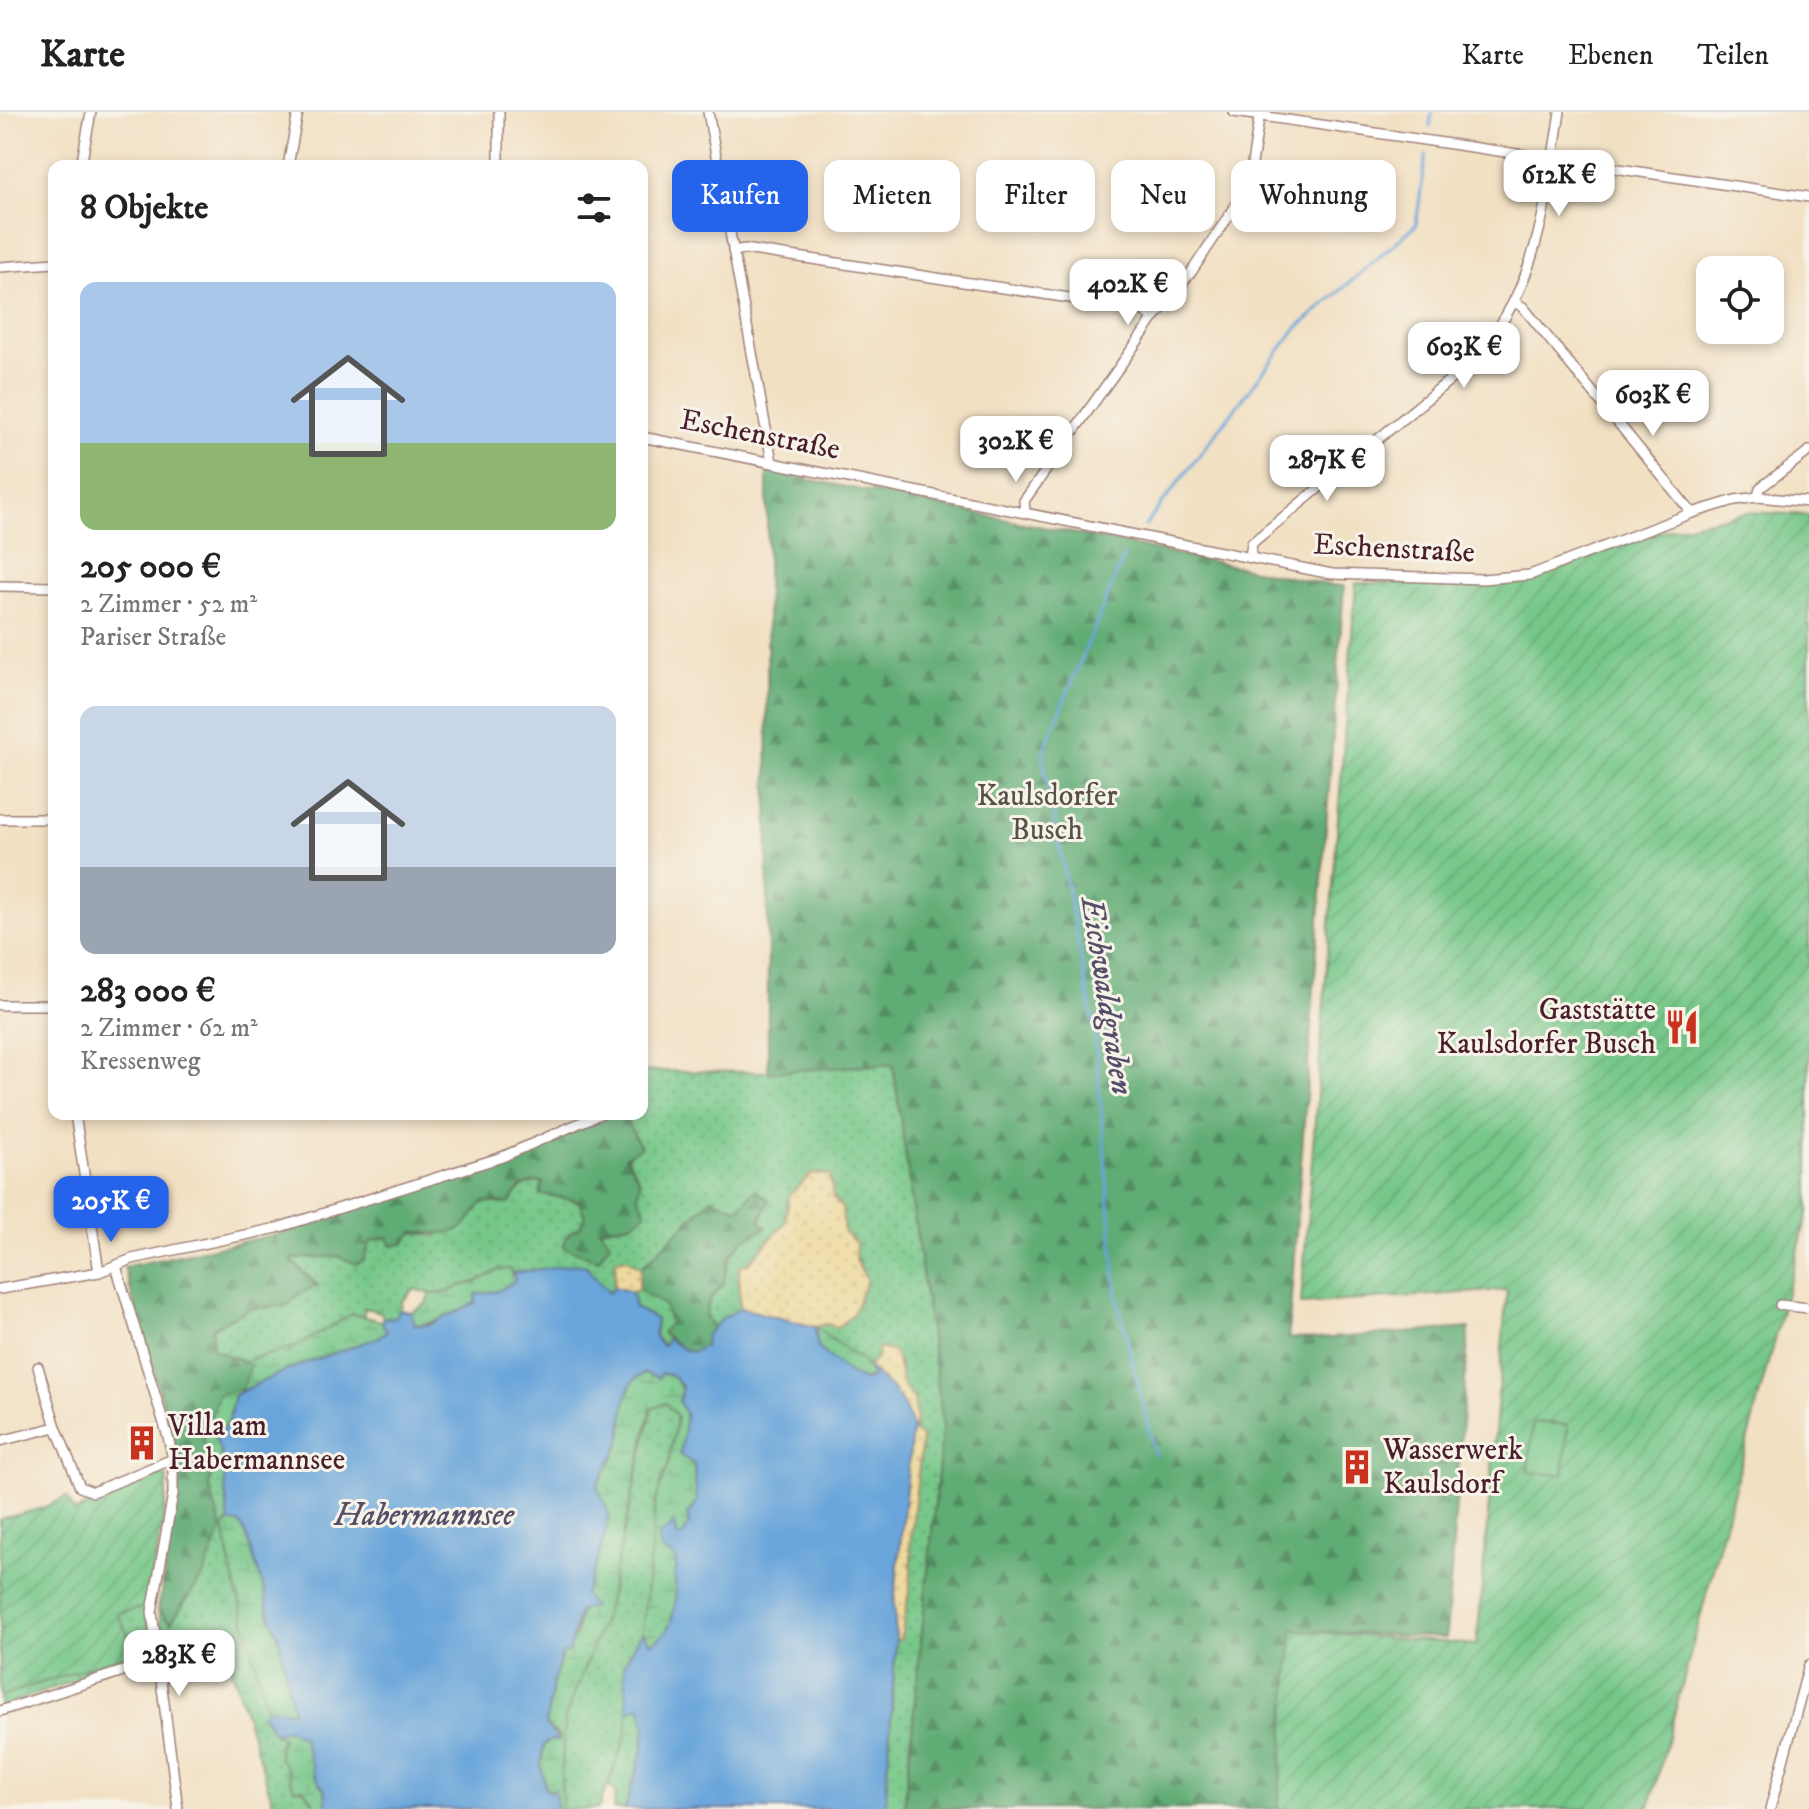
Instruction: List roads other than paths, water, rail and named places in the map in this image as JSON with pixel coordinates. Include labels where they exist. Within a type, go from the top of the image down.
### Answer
[{"type":"street","points":[[82,160],[91,112]]},
{"type":"street","points":[[289,160],[298,112]]},
{"type":"street","points":[[499,112],[499,160]]},
{"type":"street","points":[[708,112],[772,462]]},
{"type":"street","points":[[1234,112],[1809,197]]},
{"type":"street","points":[[1250,557],[1252,543],[1468,365],[1494,336],[1516,303],[1538,241],[1560,112]]},
{"type":"street","points":[[1025,512],[1024,501],[1209,246],[1244,189],[1250,177],[1260,114]]},
{"type":"street","points":[[733,251],[745,249],[1129,307],[1142,310],[1154,318]]},
{"type":"street","points":[[0,267],[48,263]]},
{"type":"street","points":[[1516,303],[1533,319],[1692,513]]},
{"type":"street","name":"Eschenstraße","points":[[648,438],[1332,574],[1359,576],[1519,577],[1735,500],[1758,497],[1809,502]]},
{"type":"street","points":[[1758,497],[1760,488],[1809,451]]},
{"type":"street","points":[[0,586],[48,587]]},
{"type":"street","points":[[0,819],[48,819]]},
{"type":"street","points":[[0,1005],[48,1005]]},
{"type":"street","points":[[76,1120],[99,1272]]},
{"type":"street","points":[[0,1289],[99,1272],[132,1259],[277,1228],[502,1157],[586,1120]]},
{"type":"street","points":[[116,1266],[173,1459],[173,1494],[152,1612],[178,1809]]},
{"type":"street","points":[[1780,1305],[1809,1308]]},
{"type":"street","points":[[38,1367],[56,1427],[80,1487],[93,1492],[173,1459]]},
{"type":"street","points":[[0,1441],[56,1427]]},
{"type":"street","points":[[0,1711],[157,1660]]},
{"type":"street","points":[[1770,1809],[1804,1700],[1809,1665]]},
{"type":"water","name":"Habermannsee","points":[[575,1264],[586,1266],[609,1293],[614,1287],[632,1292],[635,1308],[656,1319],[655,1334],[663,1346],[668,1339],[692,1352],[705,1346],[706,1335],[722,1319],[740,1308],[815,1327],[818,1348],[851,1375],[864,1381],[872,1377],[868,1367],[890,1387],[906,1409],[912,1429],[894,1604],[896,1640],[885,1809],[625,1809],[643,1751],[645,1725],[641,1706],[628,1711],[624,1664],[642,1632],[651,1643],[660,1638],[671,1622],[676,1593],[674,1573],[677,1570],[674,1556],[662,1551],[657,1535],[668,1530],[674,1522],[677,1537],[683,1536],[689,1523],[687,1513],[692,1511],[697,1500],[694,1464],[680,1455],[686,1415],[679,1402],[682,1386],[672,1376],[661,1373],[659,1378],[645,1373],[631,1385],[618,1447],[597,1486],[608,1516],[599,1556],[583,1594],[593,1607],[579,1611],[569,1652],[562,1654],[553,1683],[546,1722],[560,1741],[550,1740],[544,1745],[541,1763],[545,1788],[550,1792],[555,1790],[557,1809],[327,1809],[325,1790],[314,1775],[303,1738],[287,1728],[274,1733],[263,1713],[267,1708],[293,1711],[278,1635],[246,1534],[239,1523],[229,1523],[222,1457],[213,1432],[221,1431],[229,1421],[234,1395],[289,1369],[377,1338],[387,1331],[383,1318],[395,1317],[400,1310],[411,1312],[415,1325],[429,1325],[475,1303],[476,1294],[498,1291],[515,1281],[513,1273]]},
{"type":"waterway","name":"Eichwaldgraben","points":[[1430,126],[1432,112]]},
{"type":"waterway","name":"Eichwaldgraben","points":[[1145,526],[1296,329],[1416,225],[1426,155]]},
{"type":"waterway","name":"Eichwaldgraben","points":[[1124,556],[1042,755],[1094,1027],[1117,1297],[1155,1455]]},
{"type":"place","name":"Gaststätte Kaulsdorfer Busch","points":[[1682,1027]]},
{"type":"place","name":"Villa am Habermannsee","points":[[142,1443]]},
{"type":"place","name":"Wasserwerk Kaulsdorf","points":[[1357,1467]]},
{"type":"park label","name":"Kaulsdorfer Busch","points":[[1047,813]]}]
